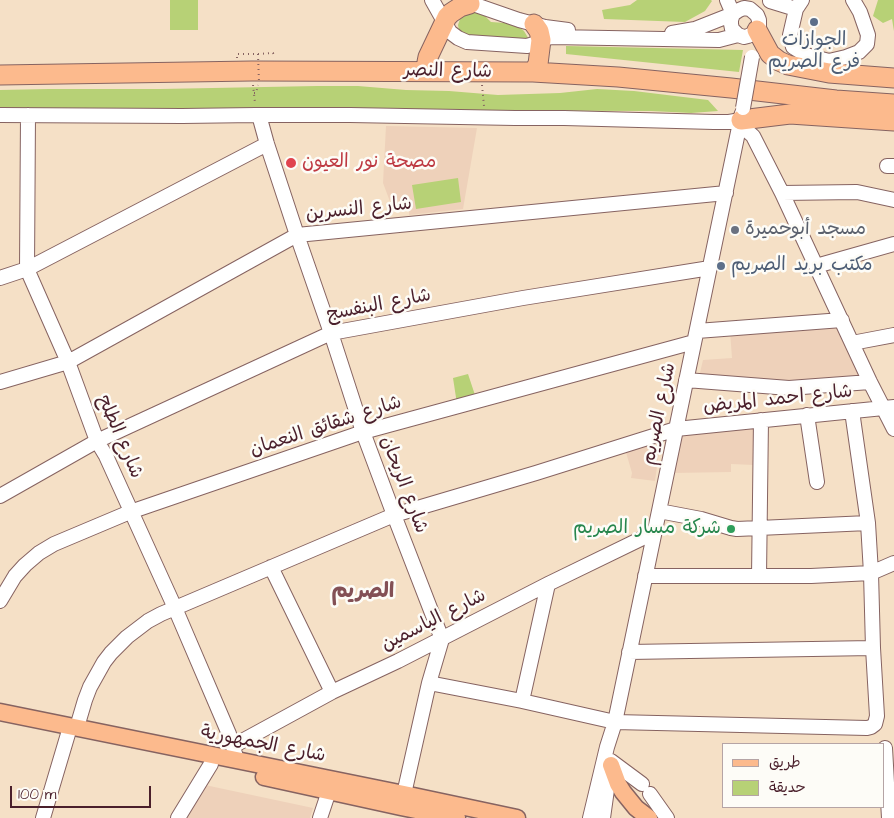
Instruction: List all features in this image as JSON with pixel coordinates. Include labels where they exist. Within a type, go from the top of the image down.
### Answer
[{"type":"highway","points":[[428,67],[430,51],[447,17],[455,10],[472,1]]},
{"type":"highway","points":[[532,28],[536,68]]},
{"type":"highway","points":[[750,30],[770,54],[788,65],[829,73],[894,78]]},
{"type":"highway","name":"شارع النصر","points":[[0,65],[274,62],[428,67],[481,72],[594,66],[894,91]]},
{"type":"highway","name":"شارع النصر","points":[[0,75],[256,69],[536,68],[836,100],[894,104]]},
{"type":"highway","points":[[741,119],[790,114],[894,121]]},
{"type":"main road","name":"شارع الجمهورية","points":[[0,712],[211,764],[457,818]]},
{"type":"main road","name":"شارع الجمهورية","points":[[0,721],[235,753],[404,794],[518,818]]},
{"type":"main road","points":[[611,763],[618,784],[623,792],[636,808],[649,818]]},
{"type":"street","points":[[432,0],[444,22],[454,35],[467,42],[532,45],[532,28]]},
{"type":"street","points":[[727,0],[733,14],[730,24],[732,29],[750,30]]},
{"type":"street","points":[[472,1],[532,28],[545,38],[715,40],[726,39],[750,30],[771,0],[799,5],[790,35],[793,47],[806,55],[829,61],[859,52],[867,44],[868,35],[860,12],[853,0]]},
{"type":"street","points":[[532,28],[668,34],[696,28],[744,8],[750,9],[750,30]]},
{"type":"street","name":"شارع الصريم","points":[[590,818],[630,652],[726,193],[752,57],[750,30]]},
{"type":"street","points":[[0,115],[258,115],[564,118],[714,122],[735,122],[741,119],[746,130],[753,136],[782,193],[870,382],[889,407],[894,429]]},
{"type":"street","name":"شارع الطلح","points":[[28,115],[27,268],[68,362],[98,441],[175,608],[235,753]]},
{"type":"street","name":"شارع الريحان","points":[[258,115],[363,432],[442,639]]},
{"type":"street","points":[[0,278],[27,268],[267,144]]},
{"type":"street","points":[[782,193],[857,192],[894,200]]},
{"type":"street","name":"شارع النسرين","points":[[0,382],[68,362],[297,235],[726,193]]},
{"type":"street","points":[[816,266],[894,244]]},
{"type":"street","name":"شارع البنفسج","points":[[0,496],[98,441],[331,333],[523,298],[710,268]]},
{"type":"street","name":"شارع شقائق النعمان","points":[[0,601],[15,576],[25,565],[39,553],[54,544],[130,512],[363,432],[695,336],[842,320]]},
{"type":"street","points":[[852,343],[894,336]]},
{"type":"street","points":[[686,380],[789,388],[870,382]]},
{"type":"street","name":"شارع احمد المريض","points":[[43,818],[72,731],[96,674],[111,653],[135,630],[160,614],[394,515],[676,429],[889,407]]},
{"type":"street","points":[[430,683],[522,701],[614,724],[867,728],[875,724],[877,716],[868,523],[852,411]]},
{"type":"street","points":[[807,416],[817,482]]},
{"type":"street","points":[[759,576],[761,420]]},
{"type":"street","points":[[659,511],[701,518],[731,528],[759,529],[868,523]]},
{"type":"street","name":"شارع الياسمين","points":[[235,753],[332,692],[398,661],[654,532]]},
{"type":"street","points":[[645,576],[811,576],[871,573],[894,563]]},
{"type":"street","points":[[272,567],[332,692]]},
{"type":"street","points":[[522,701],[548,584]]},
{"type":"street","points":[[404,794],[442,639]]},
{"type":"street","points":[[630,652],[873,648]]},
{"type":"street","name":"شارع الصريم","points":[[603,818],[611,763],[614,724]]},
{"type":"street","points":[[885,748],[889,818]]},
{"type":"street","points":[[611,763],[646,789],[667,818]]},
{"type":"street","points":[[178,818],[211,764]]},
{"type":"street","points":[[320,818],[329,791]]},
{"type":"path","points":[[258,115],[254,93],[256,69],[273,53]]},
{"type":"path","points":[[237,54],[256,69]]},
{"type":"path","points":[[254,93],[256,93],[256,69]]},
{"type":"path","points":[[481,72],[485,118]]},
{"type":"shaded area","points":[[386,126],[477,128],[463,209],[409,215],[409,205],[392,207],[383,183]]},
{"type":"shaded area","points":[[842,320],[870,382],[698,381],[703,360],[732,358],[730,331]]},
{"type":"shaded area","points":[[757,425],[754,465],[731,464],[731,472],[672,473],[679,432]]},
{"type":"shaded area","points":[[661,438],[655,481],[631,478],[632,473],[625,449]]},
{"type":"shaded area","points":[[205,785],[313,808],[310,818],[185,818]]},
{"type":"green space","points":[[170,0],[198,0],[198,30],[170,30]]},
{"type":"green space","points":[[637,0],[712,1],[705,11],[685,22],[604,19],[602,10],[630,5]]},
{"type":"green space","points":[[878,0],[894,0],[894,31],[892,19],[883,23],[873,16]]},
{"type":"green space","points":[[472,12],[481,12],[491,22],[519,27],[530,41],[463,35],[458,25],[460,19]]},
{"type":"green space","points":[[566,46],[743,50],[739,72],[566,54]]},
{"type":"green space","points":[[358,86],[498,95],[560,93],[597,89],[634,91],[708,100],[718,111],[691,113],[651,111],[0,109],[0,90]]},
{"type":"green space","points":[[458,178],[461,202],[416,209],[412,185]]},
{"type":"green space","points":[[468,374],[476,398],[457,404],[453,378]]},
{"type":"place","name":"الجوازات فرع الصريم","points":[[814,22]]},
{"type":"place","name":"مصحة نور العيون","points":[[291,163]]},
{"type":"place","name":"مسجد أبوحميرة","points":[[735,230]]},
{"type":"place","name":"مكتب بريد الصريم","points":[[721,266]]},
{"type":"place","name":"شركة مسار الصريم","points":[[731,529]]},
{"type":"district","name":"الصريم","points":[[363,593]]}]
